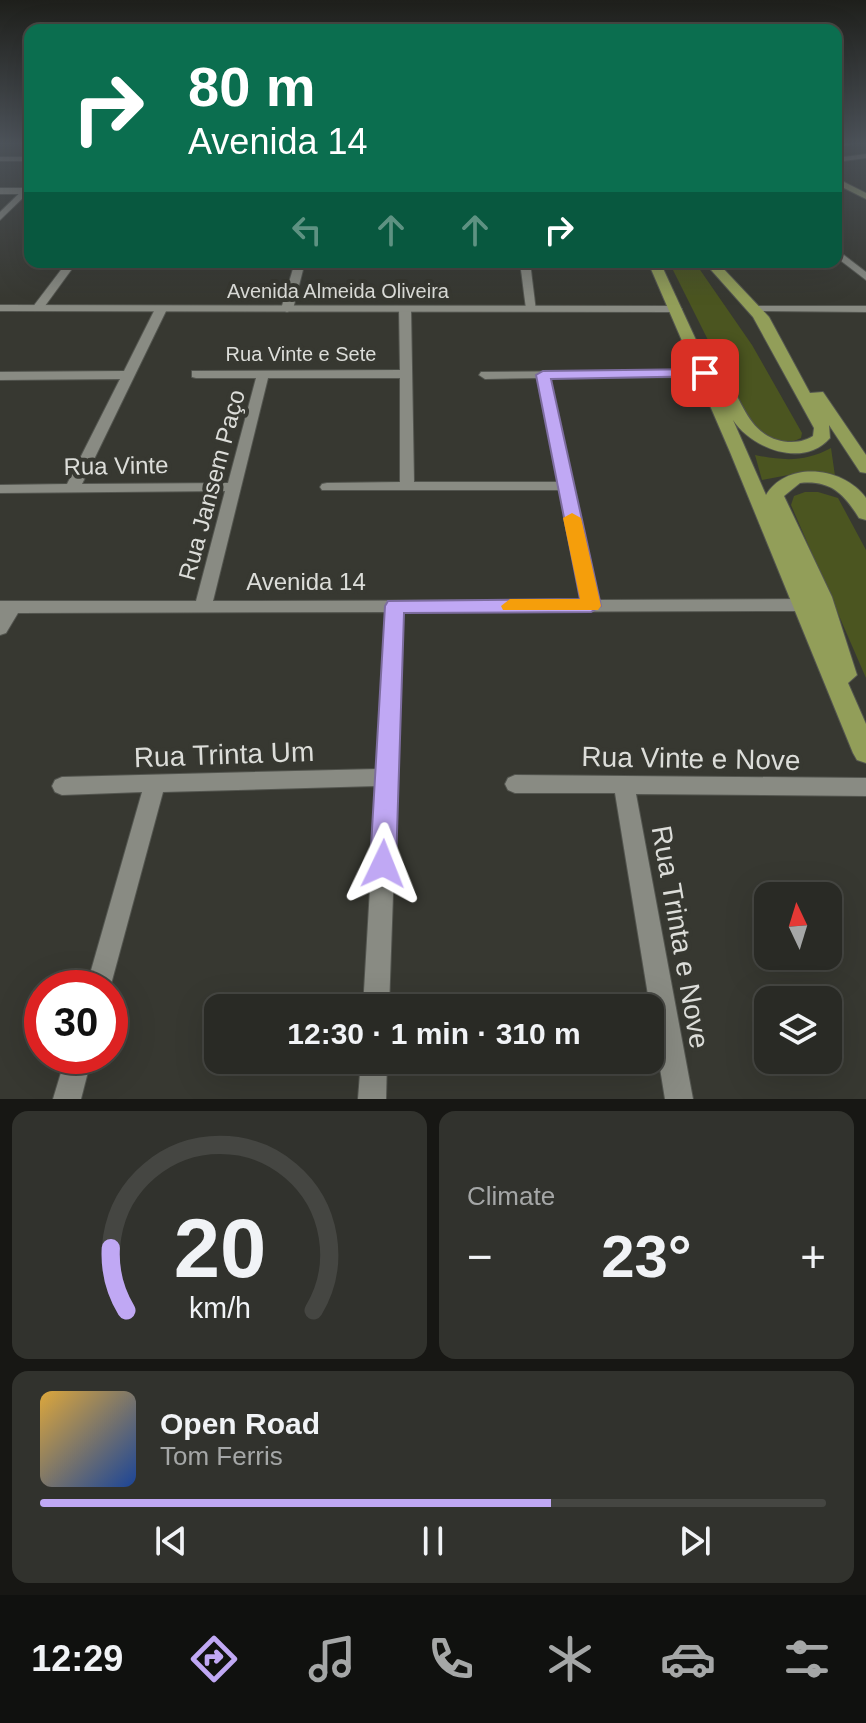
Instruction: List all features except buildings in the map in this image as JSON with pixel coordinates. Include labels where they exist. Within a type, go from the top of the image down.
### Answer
[{"type":"main road","points":[[657,268],[705,373],[866,753]]},
{"type":"main road","points":[[716,268],[756,309],[866,468]]},
{"type":"main road","points":[[676,309],[710,357],[750,434],[775,446],[811,445],[821,438],[822,428],[756,309]]},
{"type":"main road","points":[[866,514],[852,492],[827,480],[798,478],[786,482],[775,496],[821,597],[866,741]]},
{"type":"street","points":[[0,217],[21,195]]},
{"type":"street","points":[[842,257],[866,277]]},
{"type":"street","points":[[38,308],[68,268]]},
{"type":"street","points":[[287,309],[298,268]]},
{"type":"street","points":[[526,268],[532,309]]},
{"type":"street","name":"Avenida Almeida Oliveira","points":[[0,308],[676,309]]},
{"type":"street","points":[[72,489],[161,309]]},
{"type":"street","points":[[405,309],[407,487]]},
{"type":"street","points":[[756,309],[866,309]]},
{"type":"street","points":[[485,375],[705,373]]},
{"type":"street","name":"Rua Vinte e Sete","points":[[196,374],[406,374]]},
{"type":"street","name":"Rua Jansem Paço","points":[[203,606],[263,374]]},
{"type":"street","points":[[0,376],[128,375]]},
{"type":"street","points":[[543,375],[591,606]]},
{"type":"street","points":[[327,487],[565,486]]},
{"type":"street","name":"Rua Vinte","points":[[0,489],[234,487]]},
{"type":"street","name":"Avenida 14","points":[[6,607],[803,605]]},
{"type":"street","points":[[377,994],[395,606]]},
{"type":"street","points":[[0,629],[6,607]]},
{"type":"street","name":"Rua Trinta Um","points":[[62,786],[387,777]]},
{"type":"street","points":[[103,970],[155,784]]},
{"type":"street","name":"Rua Vinte e Nove","points":[[515,784],[866,787]]},
{"type":"street","name":"Rua Trinta e Nove","points":[[624,786],[679,1099]]},
{"type":"street","points":[[67,1099],[74,1074]]},
{"type":"street","points":[[372,1099],[373,1074]]},
{"type":"green space","points":[[672,268],[699,268],[752,345],[802,433],[801,438],[783,443],[755,434]]},
{"type":"green space","points":[[831,448],[835,476],[799,473],[762,480],[755,455],[794,459]]},
{"type":"green space","points":[[805,492],[838,498],[866,550],[866,678],[791,505],[794,496]]},
{"type":"slow traffic","points":[[510,606],[591,606],[572,518]]},
{"type":"route","points":[[383,864],[395,606],[591,606],[543,375],[705,373]]}]
